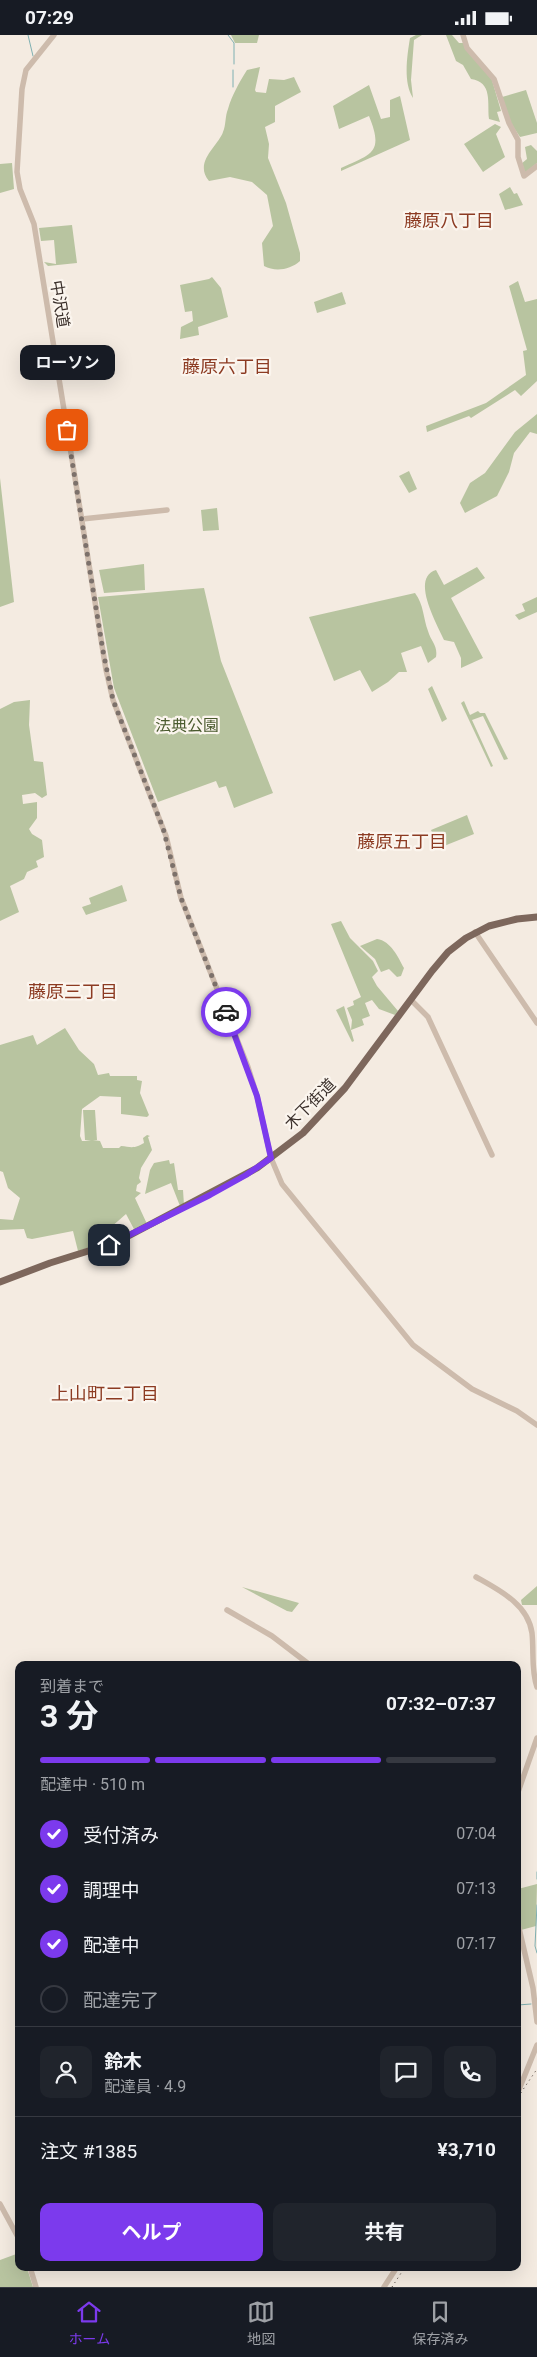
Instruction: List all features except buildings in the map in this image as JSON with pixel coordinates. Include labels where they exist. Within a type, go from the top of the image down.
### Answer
[{"type":"main road","name":"木下街道","points":[[0,1282],[128,1237],[246,1175],[271,1158],[310,1126],[349,1084],[440,961],[456,945],[475,933],[503,922],[537,917]]},
{"type":"street","name":"中沢道","points":[[54,35],[26,70],[24,77],[17,161],[18,181],[34,224],[103,651],[113,700],[163,828],[181,898],[248,1067],[257,1096],[271,1158],[287,1191],[413,1345],[472,1389],[516,1411],[537,1425]]},
{"type":"street","points":[[463,35],[469,50],[494,79],[509,123],[518,140],[518,157],[524,176],[537,166]]},
{"type":"street","points":[[82,519],[167,510]]},
{"type":"street","points":[[475,933],[537,1023]]},
{"type":"street","points":[[411,999],[428,1017],[492,1155]]},
{"type":"street","points":[[476,1577],[509,1597],[520,1608],[527,1620],[532,1631],[534,1677],[537,1687]]},
{"type":"street","points":[[227,1610],[272,1636],[305,1661]]},
{"type":"street","points":[[521,1783],[537,1738]]},
{"type":"street","points":[[521,1938],[536,2007],[537,2022]]},
{"type":"street","points":[[521,2085],[537,2045]]},
{"type":"street","points":[[0,2204],[15,2232]]},
{"type":"street","points":[[31,2271],[36,2287]]},
{"type":"street","points":[[384,2287],[394,2271]]},
{"type":"green space","points":[[231,35],[259,35],[257,43],[235,43]]},
{"type":"green space","points":[[422,35],[414,40],[411,80],[413,98],[408,85],[407,61],[410,38]]},
{"type":"green space","points":[[446,35],[452,35],[459,43],[463,43],[492,80],[501,111],[497,112],[500,122],[489,119],[486,89],[483,84],[471,79],[463,65],[456,61]]},
{"type":"green space","points":[[260,67],[256,92],[266,93],[269,79],[284,80],[294,77],[301,92],[275,106],[275,122],[265,127],[269,144],[268,158],[286,203],[300,253],[300,261],[282,269],[264,266],[262,243],[273,226],[267,195],[252,182],[230,177],[209,181],[204,167],[208,154],[221,137],[227,112],[239,84],[247,70]]},
{"type":"green space","points":[[369,85],[381,119],[390,117],[390,100],[400,96],[410,140],[341,171],[341,168],[361,159],[372,151],[375,145],[375,138],[369,116],[339,129],[333,106]]},
{"type":"green space","points":[[526,90],[537,123],[537,133],[520,137],[510,122],[502,97]]},
{"type":"green space","points":[[495,124],[501,127],[496,134],[505,157],[483,172],[464,144]]},
{"type":"green space","points":[[531,145],[537,151],[537,163],[525,173],[521,164],[527,159],[525,147]]},
{"type":"green space","points":[[12,163],[14,189],[0,193],[0,164]]},
{"type":"green space","points":[[510,187],[514,194],[517,193],[523,205],[505,210],[499,194]]},
{"type":"green space","points":[[72,225],[77,263],[48,266],[44,262],[56,264],[54,240],[41,241],[39,228]]},
{"type":"green space","points":[[212,277],[221,288],[228,317],[198,327],[199,335],[180,339],[181,327],[193,321],[192,311],[185,312],[180,285]]},
{"type":"green space","points":[[518,281],[525,302],[537,299],[537,381],[521,396],[515,390],[471,418],[469,416],[427,432],[426,426],[486,403],[526,375],[523,351],[527,350],[509,286]]},
{"type":"green space","points":[[342,292],[346,304],[317,313],[314,302]]},
{"type":"green space","points":[[537,414],[537,434],[530,432],[514,453],[509,472],[497,496],[465,513],[460,503],[470,483],[485,473],[515,432]]},
{"type":"green space","points":[[409,471],[417,489],[409,493],[399,476]]},
{"type":"green space","points":[[0,478],[14,602],[0,607]]},
{"type":"green space","points":[[217,508],[219,530],[203,531],[201,510]]},
{"type":"green space","points":[[144,564],[145,590],[104,593],[99,570]]},
{"type":"green space","points":[[477,567],[485,578],[451,598],[483,658],[461,668],[461,658],[454,642],[444,640],[432,613],[425,591],[425,582],[429,575],[436,570],[444,585]]},
{"type":"green space","name":"法典公園","points":[[204,588],[221,661],[273,793],[234,808],[226,786],[219,788],[216,781],[158,802],[114,688],[98,597]]},
{"type":"green space","points":[[415,593],[420,602],[429,635],[435,646],[436,657],[428,663],[421,646],[401,653],[407,672],[399,672],[372,692],[360,670],[334,681],[309,617]]},
{"type":"green space","points":[[537,597],[537,612],[519,620],[515,615],[525,611],[522,604]]},
{"type":"green space","points":[[432,686],[447,719],[442,722],[428,689]]},
{"type":"green space","points":[[30,700],[29,725],[34,761],[43,762],[47,795],[42,798],[35,793],[22,795],[23,804],[37,802],[37,818],[29,829],[32,834],[42,840],[44,857],[36,861],[38,867],[27,872],[24,879],[10,886],[19,912],[0,921],[0,709],[14,702]]},
{"type":"green space","points":[[464,701],[470,715],[478,711],[485,713],[508,759],[504,760],[483,716],[472,720],[493,766],[491,767],[461,703]]},
{"type":"green space","points":[[467,815],[474,834],[439,848],[431,830]]},
{"type":"green space","points":[[122,885],[127,901],[86,915],[82,907],[91,904],[89,898]]},
{"type":"green space","points":[[341,921],[350,938],[373,961],[378,971],[372,977],[398,1011],[395,1015],[379,1009],[372,1000],[365,1003],[370,1016],[362,1019],[364,1025],[351,1030],[352,1020],[347,1008],[354,1005],[353,1001],[361,997],[331,924]]},
{"type":"green space","points":[[377,939],[390,946],[397,955],[404,968],[401,976],[397,977],[389,969],[381,972],[375,959],[360,946]]},
{"type":"green space","points":[[344,1006],[354,1041],[352,1042],[336,1010]]},
{"type":"green space","points":[[65,1028],[79,1050],[94,1064],[98,1075],[109,1073],[110,1076],[137,1076],[137,1080],[142,1081],[140,1093],[149,1115],[147,1117],[121,1114],[121,1097],[100,1096],[82,1109],[80,1136],[82,1141],[91,1141],[85,1140],[83,1110],[95,1110],[97,1140],[93,1140],[100,1141],[103,1148],[138,1146],[144,1143],[143,1138],[147,1135],[150,1136],[148,1137],[152,1150],[141,1168],[139,1178],[141,1182],[137,1185],[136,1191],[141,1193],[135,1198],[147,1224],[135,1231],[126,1214],[110,1228],[110,1235],[115,1239],[78,1251],[73,1231],[32,1239],[27,1238],[24,1229],[0,1230],[0,1219],[13,1220],[20,1198],[8,1188],[3,1172],[0,1171],[0,1045],[33,1035],[37,1045]]},
{"type":"green space","points":[[169,1160],[170,1164],[174,1163],[178,1190],[183,1190],[184,1205],[180,1206],[171,1183],[145,1194],[150,1170],[154,1163]]},
{"type":"green space","points":[[537,1586],[537,1605],[522,1605],[521,1600]]},
{"type":"green space","points":[[242,1587],[299,1603],[292,1612],[287,1611]]},
{"type":"green space","points":[[537,1884],[536,1926],[521,1930],[521,1888]]},
{"type":"green space","points":[[15,2254],[15,2271],[28,2271],[33,2287],[0,2287],[0,2260]]},
{"type":"waterway","points":[[28,35],[33,56]]},
{"type":"waterway","points":[[228,35],[234,43],[234,64]]},
{"type":"waterway","points":[[233,70],[233,87]]},
{"type":"waterway","points":[[537,1872],[537,1879]]},
{"type":"waterway","points":[[537,1905],[535,1946],[537,1953]]},
{"type":"waterway","points":[[521,2005],[531,2004]]},
{"type":"railway","points":[[521,2093],[537,2069]]},
{"type":"railway","points":[[392,2287],[402,2271]]},
{"type":"way so far","points":[[67,430],[106,670],[113,700],[166,836],[181,898],[226,1012]]},
{"type":"place","name":"ローソン","points":[[67,430]]},
{"type":"district","name":"藤原八丁目","points":[[449,220]]},
{"type":"district","name":"藤原六丁目","points":[[227,366]]},
{"type":"district","name":"藤原五丁目","points":[[402,841]]},
{"type":"district","name":"藤原三丁目","points":[[73,991]]},
{"type":"district","name":"上山町二丁目","points":[[105,1393]]},
{"type":"route","points":[[109,1245],[210,1195],[246,1175],[271,1158],[257,1096],[248,1067],[226,1012]]}]
